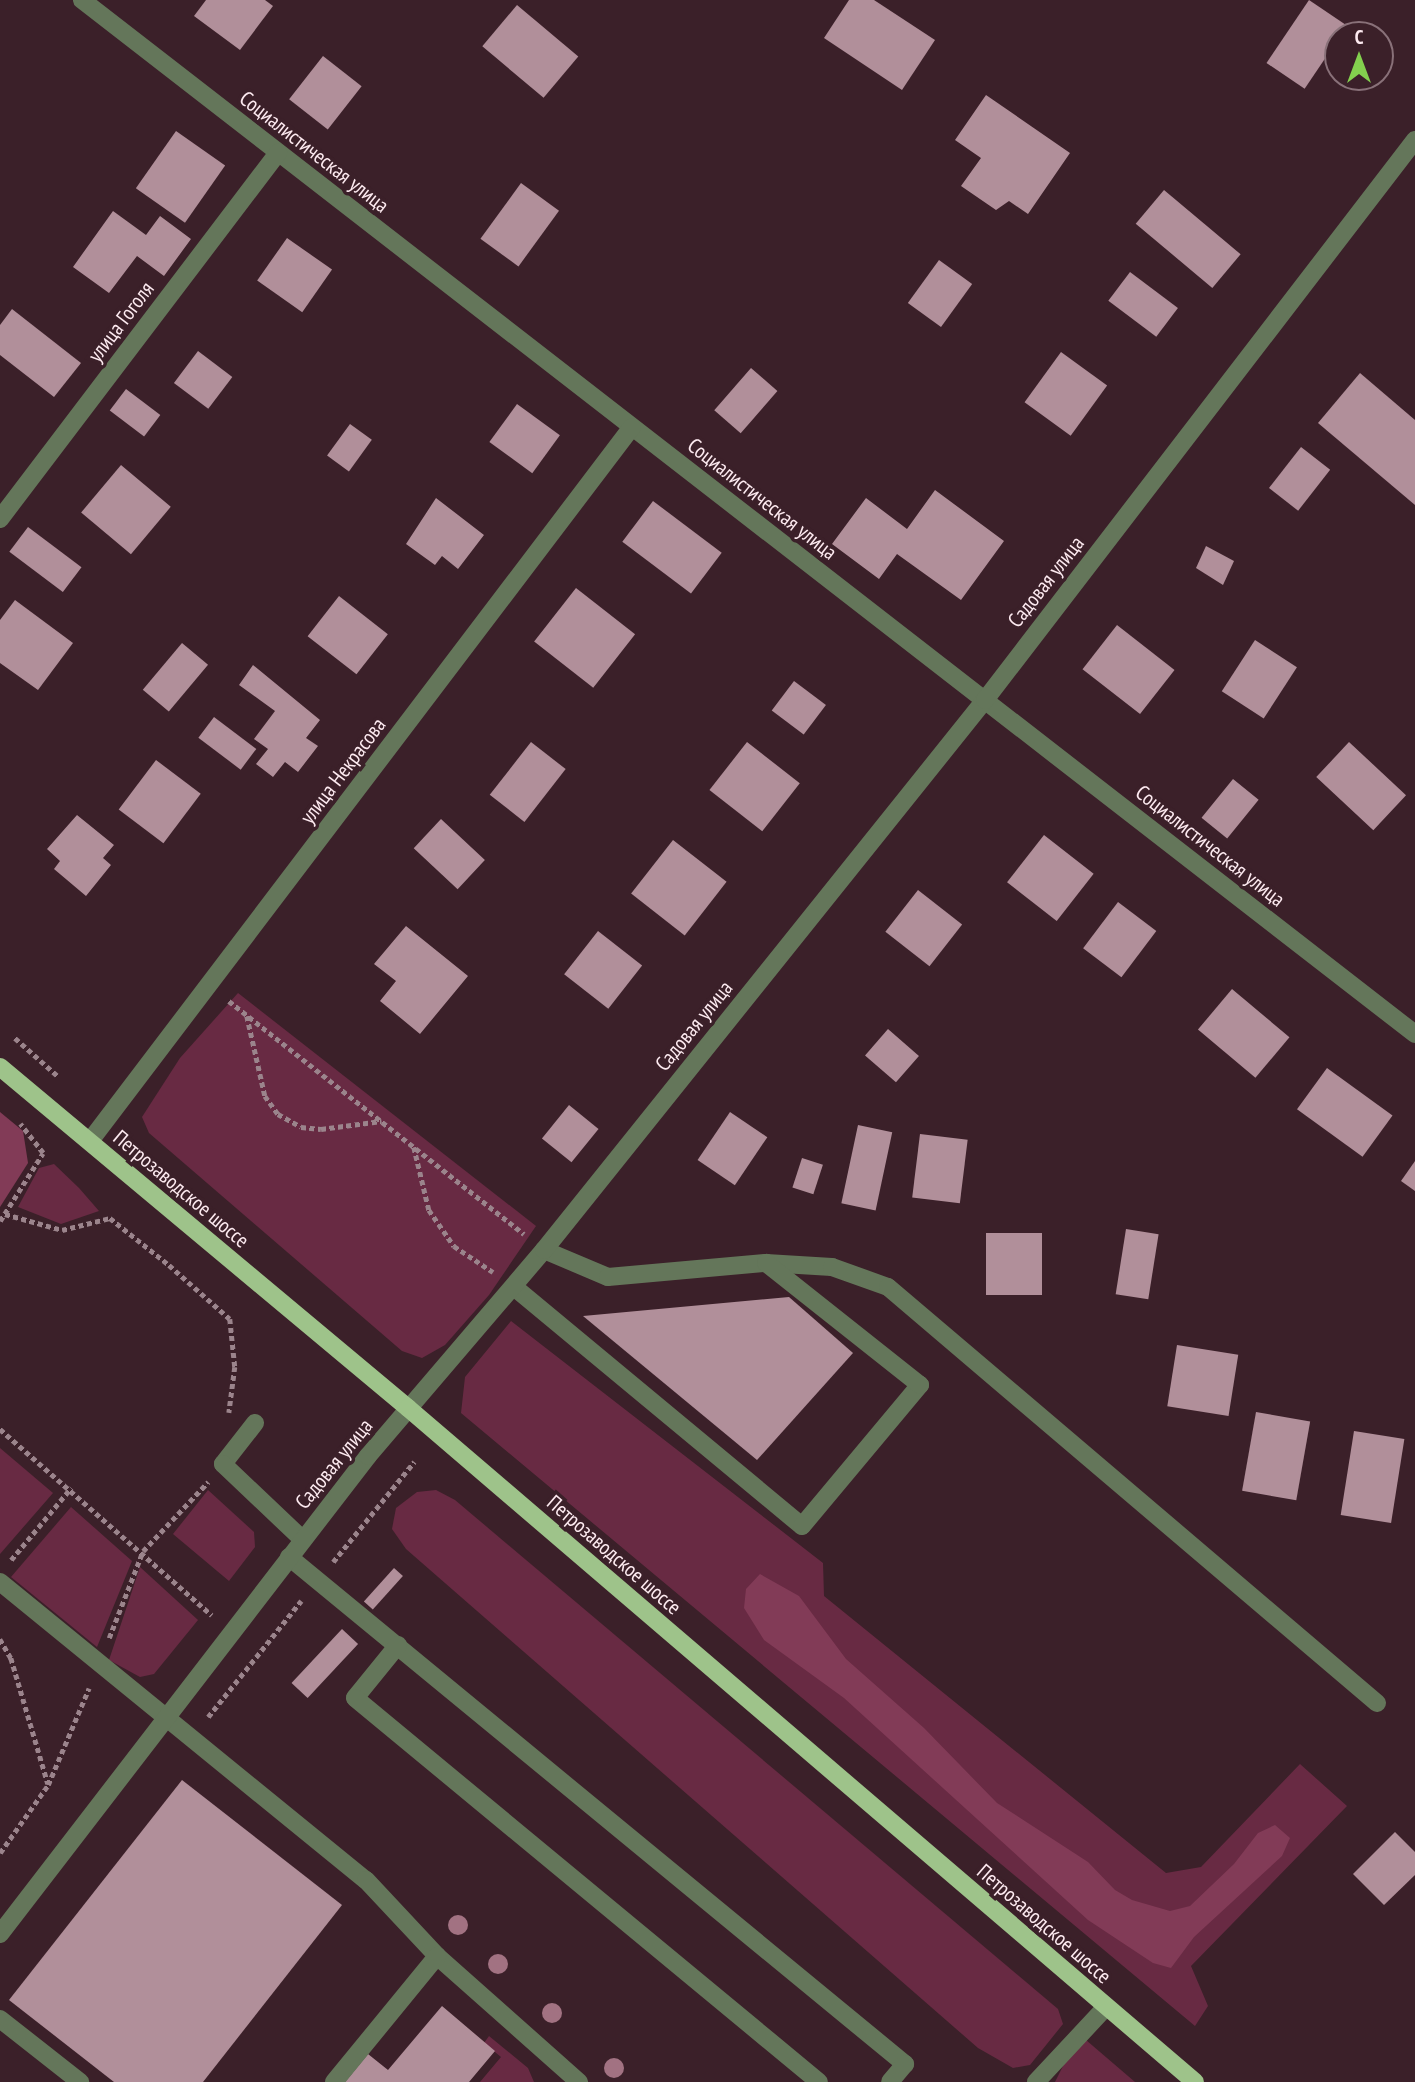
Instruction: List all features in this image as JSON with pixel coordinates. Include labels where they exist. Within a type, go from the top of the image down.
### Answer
[{"type":"main road","name":"Петрозаводское шоссе","points":[[0,1067],[408,1408],[1195,2082]]},
{"type":"street","name":"Социалистическая улица","points":[[82,0],[1415,1034]]},
{"type":"street","name":"Садовая улица","points":[[0,1934],[302,1539],[408,1408],[514,1287],[985,700],[1415,140]]},
{"type":"street","name":"улица Гоголя","points":[[0,519],[278,153]]},
{"type":"street","name":"улица Некрасова","points":[[90,1142],[632,427]]},
{"type":"street","points":[[544,1250],[608,1277],[766,1263],[832,1267],[888,1287],[1377,1703]]},
{"type":"street","points":[[514,1287],[802,1526],[920,1385],[766,1263]]},
{"type":"street","points":[[254,1423],[223,1464],[302,1539]]},
{"type":"street","points":[[289,1557],[905,2064],[890,2082]]},
{"type":"street","points":[[0,1581],[366,1880],[437,1956],[575,2081]]},
{"type":"street","points":[[398,1645],[355,1698],[819,2082]]},
{"type":"street","points":[[334,2082],[437,1956]]},
{"type":"street","points":[[1036,2082],[1106,2007]]},
{"type":"street","points":[[0,2019],[80,2082]]},
{"type":"path","points":[[209,985],[544,1250]]},
{"type":"path","points":[[246,1015],[265,1096],[278,1114],[301,1127],[321,1129],[382,1121]]},
{"type":"path","points":[[15,1038],[59,1077]]},
{"type":"path","points":[[0,1221],[43,1153],[20,1124]]},
{"type":"path","points":[[413,1146],[429,1210],[454,1246],[514,1287]]},
{"type":"path","points":[[0,1853],[48,1784],[144,1552],[223,1464],[235,1367],[230,1319],[110,1218],[62,1230],[5,1214]]},
{"type":"path","points":[[0,1429],[144,1552],[220,1622]]},
{"type":"path","points":[[9,1562],[71,1488]]},
{"type":"path","points":[[0,1639],[10,1658],[48,1784]]},
{"type":"shaded area","points":[[238,993],[536,1226],[489,1295],[445,1345],[422,1358],[402,1351],[149,1133],[142,1117],[180,1058]]},
{"type":"shaded area","points":[[0,1112],[23,1131],[28,1163],[0,1207]]},
{"type":"shaded area","points":[[54,1164],[99,1211],[61,1224],[18,1207],[39,1168]]},
{"type":"shaded area","points":[[511,1321],[823,1563],[824,1596],[1166,1873],[1201,1867],[1300,1764],[1347,1806],[1191,1966],[1208,2006],[1195,2026],[461,1413],[465,1377]]},
{"type":"shaded area","points":[[0,1448],[53,1493],[0,1554]]},
{"type":"shaded area","points":[[208,1490],[254,1532],[255,1547],[229,1581],[173,1534]]},
{"type":"shaded area","points":[[436,1490],[455,1500],[1058,2009],[1063,2024],[1030,2065],[1013,2068],[978,2048],[406,1549],[392,1529],[396,1508],[417,1492]]},
{"type":"shaded area","points":[[71,1507],[132,1561],[97,1647],[11,1577]]},
{"type":"shaded area","points":[[140,1567],[198,1620],[154,1674],[140,1677],[109,1660]]},
{"type":"shaded area","points":[[760,1574],[799,1596],[846,1659],[924,1728],[997,1803],[1088,1862],[1115,1890],[1132,1900],[1170,1911],[1190,1906],[1234,1864],[1258,1833],[1275,1825],[1290,1838],[1282,1856],[1194,1937],[1171,1968],[1153,1963],[1088,1920],[844,1698],[764,1640],[744,1608],[746,1589]]},
{"type":"shaded area","points":[[489,2036],[528,2068],[534,2082],[480,2082],[501,2057],[484,2043]]},
{"type":"shaded area","points":[[1086,2040],[1135,2082],[1055,2082],[1067,2058]]},
{"type":"building","points":[[206,0],[265,0],[273,6],[240,50],[194,16]]},
{"type":"building","points":[[849,0],[874,0],[935,40],[902,90],[824,38]]},
{"type":"building","points":[[1309,0],[1340,21],[1324,21],[1324,60],[1305,89],[1267,63]]},
{"type":"building","points":[[517,5],[578,56],[544,98],[482,46]]},
{"type":"building","points":[[323,56],[362,86],[328,130],[289,99]]},
{"type":"building","points":[[986,95],[1070,153],[1028,214],[1009,201],[996,210],[961,186],[981,158],[955,140]]},
{"type":"building","points":[[176,131],[225,165],[185,223],[136,188]]},
{"type":"building","points":[[521,183],[559,211],[518,266],[480,239]]},
{"type":"building","points":[[1164,190],[1241,254],[1212,288],[1136,224]]},
{"type":"building","points":[[113,211],[146,235],[160,216],[191,239],[164,276],[137,256],[109,293],[73,267]]},
{"type":"building","points":[[287,238],[332,270],[302,312],[257,281]]},
{"type":"building","points":[[939,260],[972,284],[941,327],[908,303]]},
{"type":"building","points":[[1130,272],[1178,308],[1156,337],[1108,301]]},
{"type":"building","points":[[12,309],[81,363],[54,397],[0,355],[0,325]]},
{"type":"building","points":[[198,351],[232,377],[208,409],[174,383]]},
{"type":"building","points":[[1061,352],[1107,386],[1071,436],[1025,402]]},
{"type":"building","points":[[751,368],[777,391],[741,433],[714,410]]},
{"type":"building","points":[[1360,373],[1415,420],[1415,505],[1318,423]]},
{"type":"building","points":[[126,389],[160,415],[144,436],[110,411]]},
{"type":"building","points":[[517,404],[560,435],[532,473],[489,442]]},
{"type":"building","points":[[350,424],[372,440],[349,471],[327,456]]},
{"type":"building","points":[[1301,447],[1330,470],[1298,511],[1269,488]]},
{"type":"building","points":[[121,465],[171,507],[131,554],[81,512]]},
{"type":"building","points":[[935,490],[1004,541],[961,600],[897,554],[879,579],[832,544],[866,498],[907,529]]},
{"type":"building","points":[[436,498],[484,535],[458,569],[442,556],[435,565],[406,544]]},
{"type":"building","points":[[653,501],[722,553],[691,593],[622,542]]},
{"type":"building","points":[[28,527],[82,567],[63,592],[9,552]]},
{"type":"building","points":[[1206,546],[1234,561],[1223,585],[1196,568]]},
{"type":"building","points":[[576,588],[635,634],[593,688],[534,642]]},
{"type":"building","points":[[339,596],[388,634],[356,674],[308,636]]},
{"type":"building","points":[[15,600],[73,643],[38,690],[0,663],[0,620]]},
{"type":"building","points":[[1117,625],[1175,670],[1140,714],[1083,669]]},
{"type":"building","points":[[1255,640],[1297,667],[1264,718],[1222,691]]},
{"type":"building","points":[[182,643],[208,665],[169,712],[143,690]]},
{"type":"building","points":[[253,665],[320,720],[306,738],[318,746],[298,772],[285,762],[273,777],[256,764],[268,749],[254,739],[275,711],[239,685]]},
{"type":"building","points":[[794,681],[826,705],[804,735],[772,711]]},
{"type":"building","points":[[214,717],[256,749],[241,770],[198,738]]},
{"type":"building","points":[[531,742],[566,769],[524,822],[490,795]]},
{"type":"building","points":[[747,742],[800,783],[762,831],[709,790]]},
{"type":"building","points":[[1349,742],[1406,795],[1373,830],[1316,777]]},
{"type":"building","points":[[156,760],[201,794],[163,843],[119,810]]},
{"type":"building","points":[[1233,779],[1259,800],[1227,839],[1202,818]]},
{"type":"building","points":[[77,815],[114,845],[103,858],[111,865],[86,896],[54,869],[60,861],[47,849]]},
{"type":"building","points":[[441,819],[485,860],[458,889],[414,848]]},
{"type":"building","points":[[1044,835],[1094,874],[1057,921],[1007,882]]},
{"type":"building","points":[[673,840],[727,882],[685,935],[631,894]]},
{"type":"building","points":[[918,890],[962,924],[929,966],[885,932]]},
{"type":"building","points":[[1118,902],[1156,931],[1121,977],[1083,948]]},
{"type":"building","points":[[406,926],[468,976],[420,1034],[380,1001],[396,981],[374,964]]},
{"type":"building","points":[[598,931],[642,965],[608,1009],[564,974]]},
{"type":"building","points":[[1232,989],[1289,1037],[1255,1078],[1198,1030]]},
{"type":"building","points":[[888,1029],[919,1056],[896,1082],[865,1055]]},
{"type":"building","points":[[1327,1068],[1393,1116],[1363,1157],[1297,1109]]},
{"type":"building","points":[[569,1105],[599,1129],[571,1162],[542,1138]]},
{"type":"building","points":[[730,1112],[767,1137],[735,1185],[698,1160]]},
{"type":"building","points":[[858,1125],[892,1132],[876,1211],[841,1203]]},
{"type":"building","points":[[920,1134],[968,1140],[960,1203],[912,1198]]},
{"type":"building","points":[[802,1158],[823,1165],[813,1194],[792,1187]]},
{"type":"building","points":[[1415,1161],[1415,1191],[1401,1181]]},
{"type":"building","points":[[1126,1229],[1159,1234],[1148,1299],[1116,1294]]},
{"type":"building","points":[[986,1233],[1042,1233],[1042,1295],[986,1295]]},
{"type":"building","points":[[789,1297],[853,1353],[757,1460],[583,1316]]},
{"type":"building","points":[[1177,1345],[1238,1355],[1229,1416],[1167,1406]]},
{"type":"building","points":[[1256,1412],[1310,1422],[1296,1500],[1242,1491]]},
{"type":"building","points":[[1354,1431],[1404,1439],[1391,1523],[1341,1515]]},
{"type":"building","points":[[394,1568],[403,1576],[373,1609],[364,1601]]},
{"type":"building","points":[[342,1629],[358,1644],[308,1698],[292,1683]]},
{"type":"building","points":[[182,1780],[342,1905],[203,2082],[114,2082],[9,2000]]},
{"type":"building","points":[[1395,1832],[1415,1852],[1415,1875],[1384,1905],[1353,1874]]},
{"type":"building","points":[[442,2006],[495,2051],[469,2082],[345,2082],[368,2054],[388,2070]]}]
